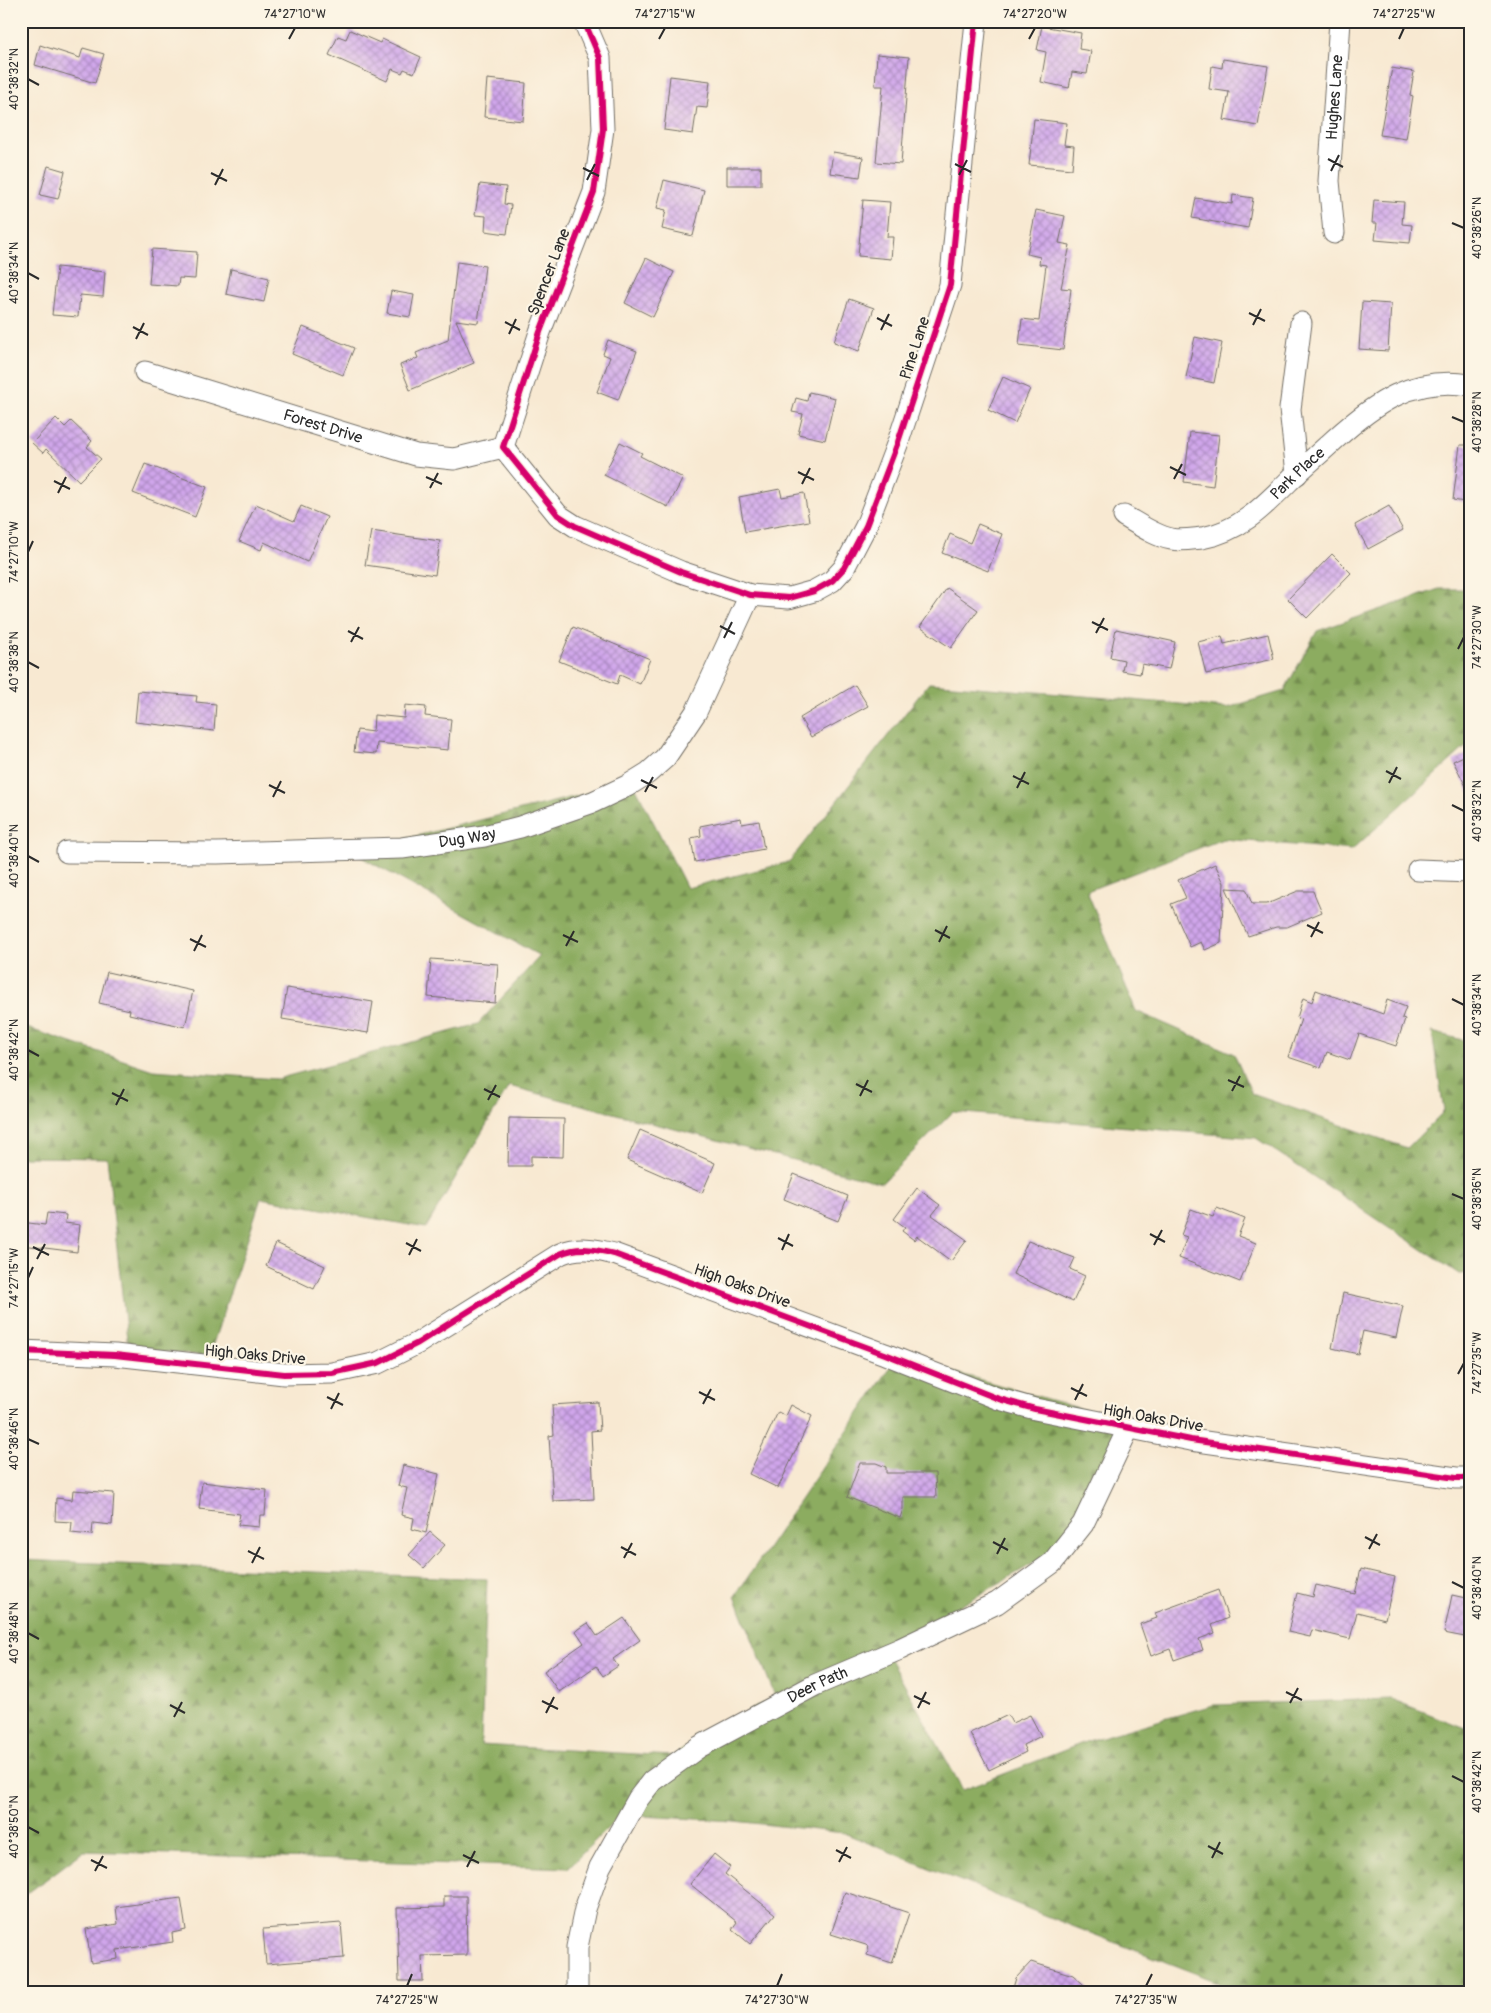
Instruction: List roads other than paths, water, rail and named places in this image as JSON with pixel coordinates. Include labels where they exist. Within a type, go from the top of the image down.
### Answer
[{"type":"street","name":"Spencer Lane","points":[[503,447],[540,332],[594,192],[603,129],[600,58],[584,21]]},
{"type":"street","name":"Pine Lane","points":[[750,595],[789,598],[814,591],[832,581],[844,568],[869,517],[898,442],[950,285],[976,21]]},
{"type":"street","name":"Hughes Lane","points":[[1334,233],[1329,181],[1340,21]]},
{"type":"street","points":[[1297,474],[1290,409],[1301,323]]},
{"type":"street","name":"Forest Drive","points":[[145,372],[416,455],[454,459],[503,447]]},
{"type":"street","name":"Park Place","points":[[1124,516],[1150,531],[1172,539],[1188,540],[1228,531],[1260,511],[1297,474],[1365,413],[1386,399],[1416,386],[1440,383],[1470,385]]},
{"type":"street","points":[[503,447],[558,515],[575,526],[681,572],[750,595]]},
{"type":"street","name":"Dug Way","points":[[68,852],[217,853],[402,848],[502,831],[593,802],[627,786],[648,773],[665,758],[696,712],[750,595]]},
{"type":"street","points":[[1418,870],[1470,872]]},
{"type":"street","name":"High Oaks Drive","points":[[21,1352],[115,1355],[284,1374],[332,1373],[385,1359],[418,1343],[560,1254],[571,1249],[592,1249],[614,1254],[999,1399],[1036,1409],[1128,1428],[1211,1442],[1456,1478],[1470,1478]]},
{"type":"street","name":"Deer Path","points":[[577,1992],[577,1947],[585,1909],[600,1867],[638,1799],[652,1781],[699,1747],[815,1685],[900,1649],[997,1603],[1052,1563],[1083,1524],[1128,1428]]}]
